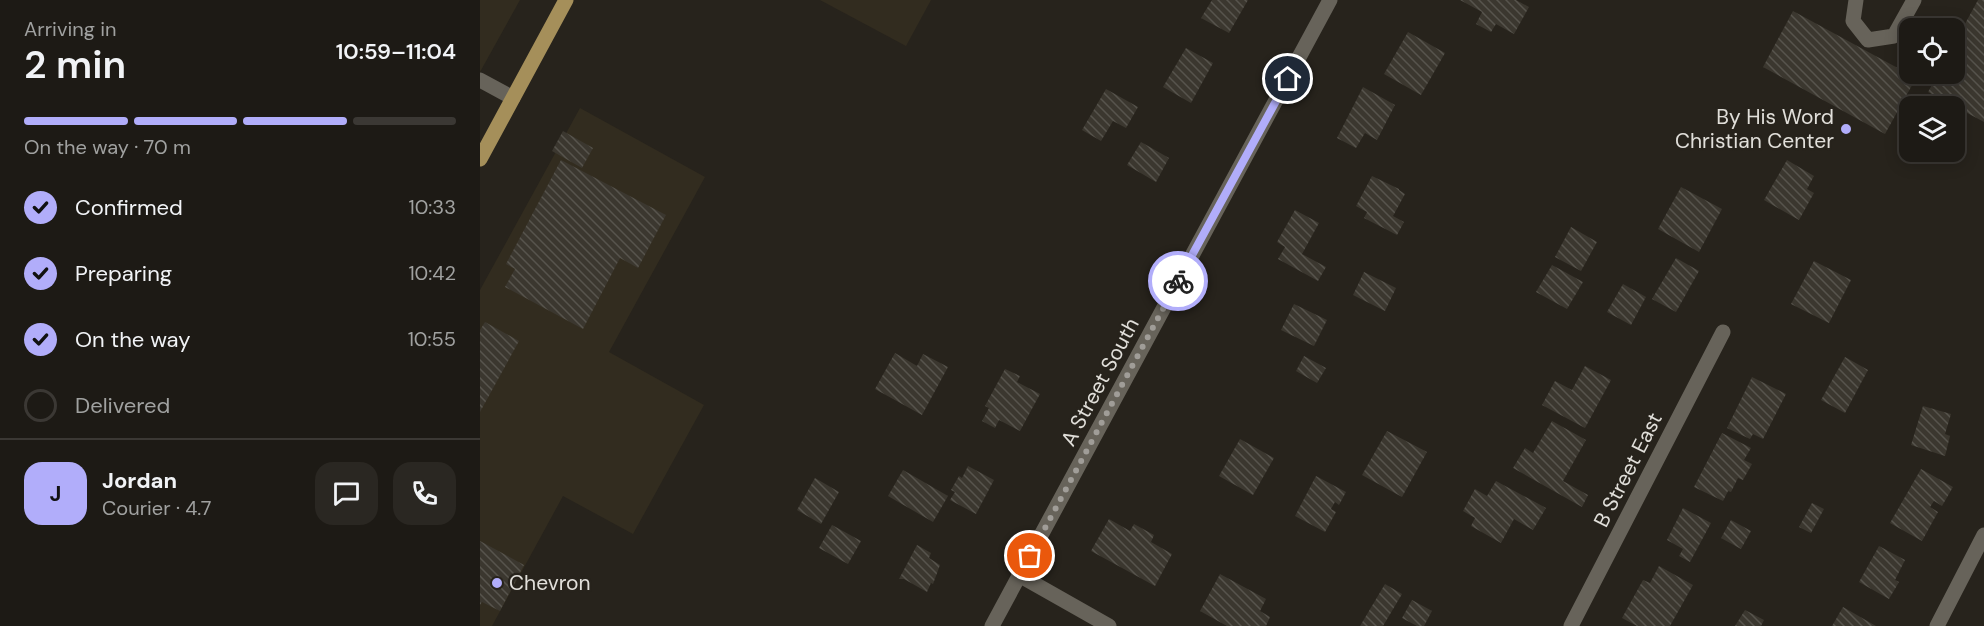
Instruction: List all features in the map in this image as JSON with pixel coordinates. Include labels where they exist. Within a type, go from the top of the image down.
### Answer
[{"type":"main road","points":[[480,159],[566,0]]},
{"type":"street","name":"A Street South","points":[[992,626],[1330,0]]},
{"type":"street","points":[[1856,0],[1853,21],[1868,40],[1894,36],[1914,0]]},
{"type":"street","points":[[480,80],[513,98]]},
{"type":"street","name":"B Street East","points":[[1571,626],[1723,332]]},
{"type":"street","points":[[1937,626],[1984,535]]},
{"type":"street","points":[[1019,575],[1109,626]]},
{"type":"shaded area","points":[[480,0],[520,0],[480,72]]},
{"type":"shaded area","points":[[820,0],[931,0],[906,46]]},
{"type":"shaded area","points":[[580,108],[705,177],[609,352],[704,405],[633,534],[563,496],[492,626],[480,626],[480,290]]},
{"type":"building","points":[[1212,0],[1248,0],[1229,33],[1201,18]]},
{"type":"building","points":[[1460,0],[1516,0],[1529,7],[1514,34],[1496,24],[1491,32],[1476,24],[1482,12]]},
{"type":"building","points":[[1978,0],[1984,0],[1984,122],[1965,112],[1965,96],[1935,96],[1928,92],[1932,84],[1965,84],[1965,24]]},
{"type":"building","points":[[1793,11],[1899,69],[1899,84],[1913,84],[1906,96],[1899,96],[1899,109],[1885,134],[1763,67]]},
{"type":"building","points":[[1408,32],[1445,53],[1421,95],[1384,74]]},
{"type":"building","points":[[1186,48],[1213,63],[1191,103],[1163,87]]},
{"type":"building","points":[[1363,87],[1395,105],[1377,140],[1365,133],[1356,148],[1337,138]]},
{"type":"building","points":[[1106,89],[1138,107],[1126,128],[1113,121],[1101,141],[1082,130]]},
{"type":"building","points":[[563,131],[593,148],[582,168],[552,151]]},
{"type":"building","points":[[1141,142],[1169,158],[1156,182],[1127,165]]},
{"type":"building","points":[[561,160],[666,215],[638,268],[620,258],[583,329],[505,287],[515,269],[506,264]]},
{"type":"building","points":[[1787,160],[1814,176],[1807,189],[1814,193],[1799,220],[1764,200]]},
{"type":"building","points":[[1372,176],[1405,194],[1393,216],[1404,222],[1397,235],[1364,218],[1367,212],[1356,206]]},
{"type":"building","points":[[1681,187],[1722,209],[1699,252],[1658,229]]},
{"type":"building","points":[[1295,210],[1319,223],[1302,254],[1326,267],[1318,281],[1278,259],[1285,247],[1277,242]]},
{"type":"building","points":[[1571,227],[1597,242],[1581,271],[1555,257]]},
{"type":"building","points":[[1676,258],[1699,271],[1676,312],[1652,299]]},
{"type":"building","points":[[1814,261],[1851,280],[1829,323],[1791,304]]},
{"type":"building","points":[[1552,265],[1583,282],[1567,309],[1536,292]]},
{"type":"building","points":[[1364,272],[1396,288],[1385,311],[1353,295]]},
{"type":"building","points":[[1623,284],[1646,297],[1631,325],[1607,312]]},
{"type":"building","points":[[1294,304],[1327,320],[1314,346],[1281,330]]},
{"type":"building","points":[[485,322],[519,341],[480,412],[480,330]]},
{"type":"building","points":[[895,353],[917,366],[923,354],[948,367],[922,415],[875,389]]},
{"type":"building","points":[[1304,356],[1326,368],[1317,383],[1296,371]]},
{"type":"building","points":[[1845,357],[1868,370],[1845,413],[1821,400]]},
{"type":"building","points":[[1585,366],[1611,380],[1585,428],[1542,405],[1555,381],[1572,390]]},
{"type":"building","points":[[1005,369],[1020,376],[1017,382],[1040,394],[1020,431],[999,420],[995,428],[982,421],[989,408],[985,406]]},
{"type":"building","points":[[1752,377],[1786,394],[1763,439],[1753,434],[1750,439],[1727,428]]},
{"type":"building","points":[[1923,406],[1951,414],[1945,434],[1950,436],[1945,456],[1911,445]]},
{"type":"building","points":[[1552,421],[1586,440],[1563,481],[1588,495],[1582,507],[1513,468],[1525,448],[1533,453]]},
{"type":"building","points":[[1387,431],[1427,452],[1402,497],[1362,475]]},
{"type":"building","points":[[1722,433],[1751,448],[1744,460],[1752,464],[1743,480],[1738,478],[1723,501],[1694,487]]},
{"type":"building","points":[[1240,439],[1274,458],[1253,495],[1219,476]]},
{"type":"building","points":[[968,466],[994,480],[976,514],[950,500],[955,492],[951,490],[959,476],[962,478]]},
{"type":"building","points":[[1921,469],[1953,487],[1942,506],[1934,501],[1930,507],[1938,512],[1922,541],[1890,523]]},
{"type":"building","points":[[903,470],[948,496],[933,522],[888,496]]},
{"type":"building","points":[[1316,476],[1346,492],[1339,505],[1335,502],[1331,509],[1336,512],[1325,532],[1295,516]]},
{"type":"building","points":[[815,478],[839,492],[821,524],[797,510]]},
{"type":"building","points":[[1496,481],[1546,508],[1533,530],[1514,519],[1501,543],[1471,526],[1475,518],[1463,511],[1475,489],[1487,496]]},
{"type":"building","points":[[1812,503],[1824,509],[1811,533],[1799,527]]},
{"type":"building","points":[[1683,508],[1711,523],[1690,562],[1679,556],[1683,549],[1667,540]]},
{"type":"building","points":[[1109,519],[1130,531],[1134,524],[1154,535],[1151,542],[1172,554],[1155,586],[1091,551]]},
{"type":"building","points":[[1731,520],[1751,531],[1741,549],[1721,538]]},
{"type":"building","points":[[832,525],[861,541],[848,564],[819,548]]},
{"type":"building","name":"Chevron","points":[[480,541],[524,565],[500,611],[482,602],[480,605]]},
{"type":"building","points":[[917,545],[931,553],[929,558],[940,565],[933,584],[931,583],[927,592],[904,579],[899,579]]},
{"type":"building","points":[[1879,546],[1905,560],[1895,580],[1899,582],[1889,599],[1859,582]]},
{"type":"building","points":[[1659,566],[1693,585],[1670,626],[1637,626],[1622,618],[1643,580],[1650,583]]},
{"type":"building","points":[[1220,574],[1266,599],[1260,611],[1270,617],[1266,626],[1227,626],[1200,611]]},
{"type":"building","points":[[1385,584],[1402,594],[1383,626],[1360,626]]},
{"type":"building","points":[[1412,600],[1432,611],[1424,626],[1417,626],[1402,618]]},
{"type":"building","points":[[1843,607],[1876,626],[1832,626]]},
{"type":"building","points":[[1745,610],[1764,620],[1761,626],[1735,626]]},
{"type":"way so far","points":[[1030,556],[1178,281]]},
{"type":"place","name":"By His Word Christian Center","points":[[1846,129]]},
{"type":"place","name":"Chevron","points":[[497,583]]},
{"type":"route","points":[[1178,281],[1288,79]]}]
